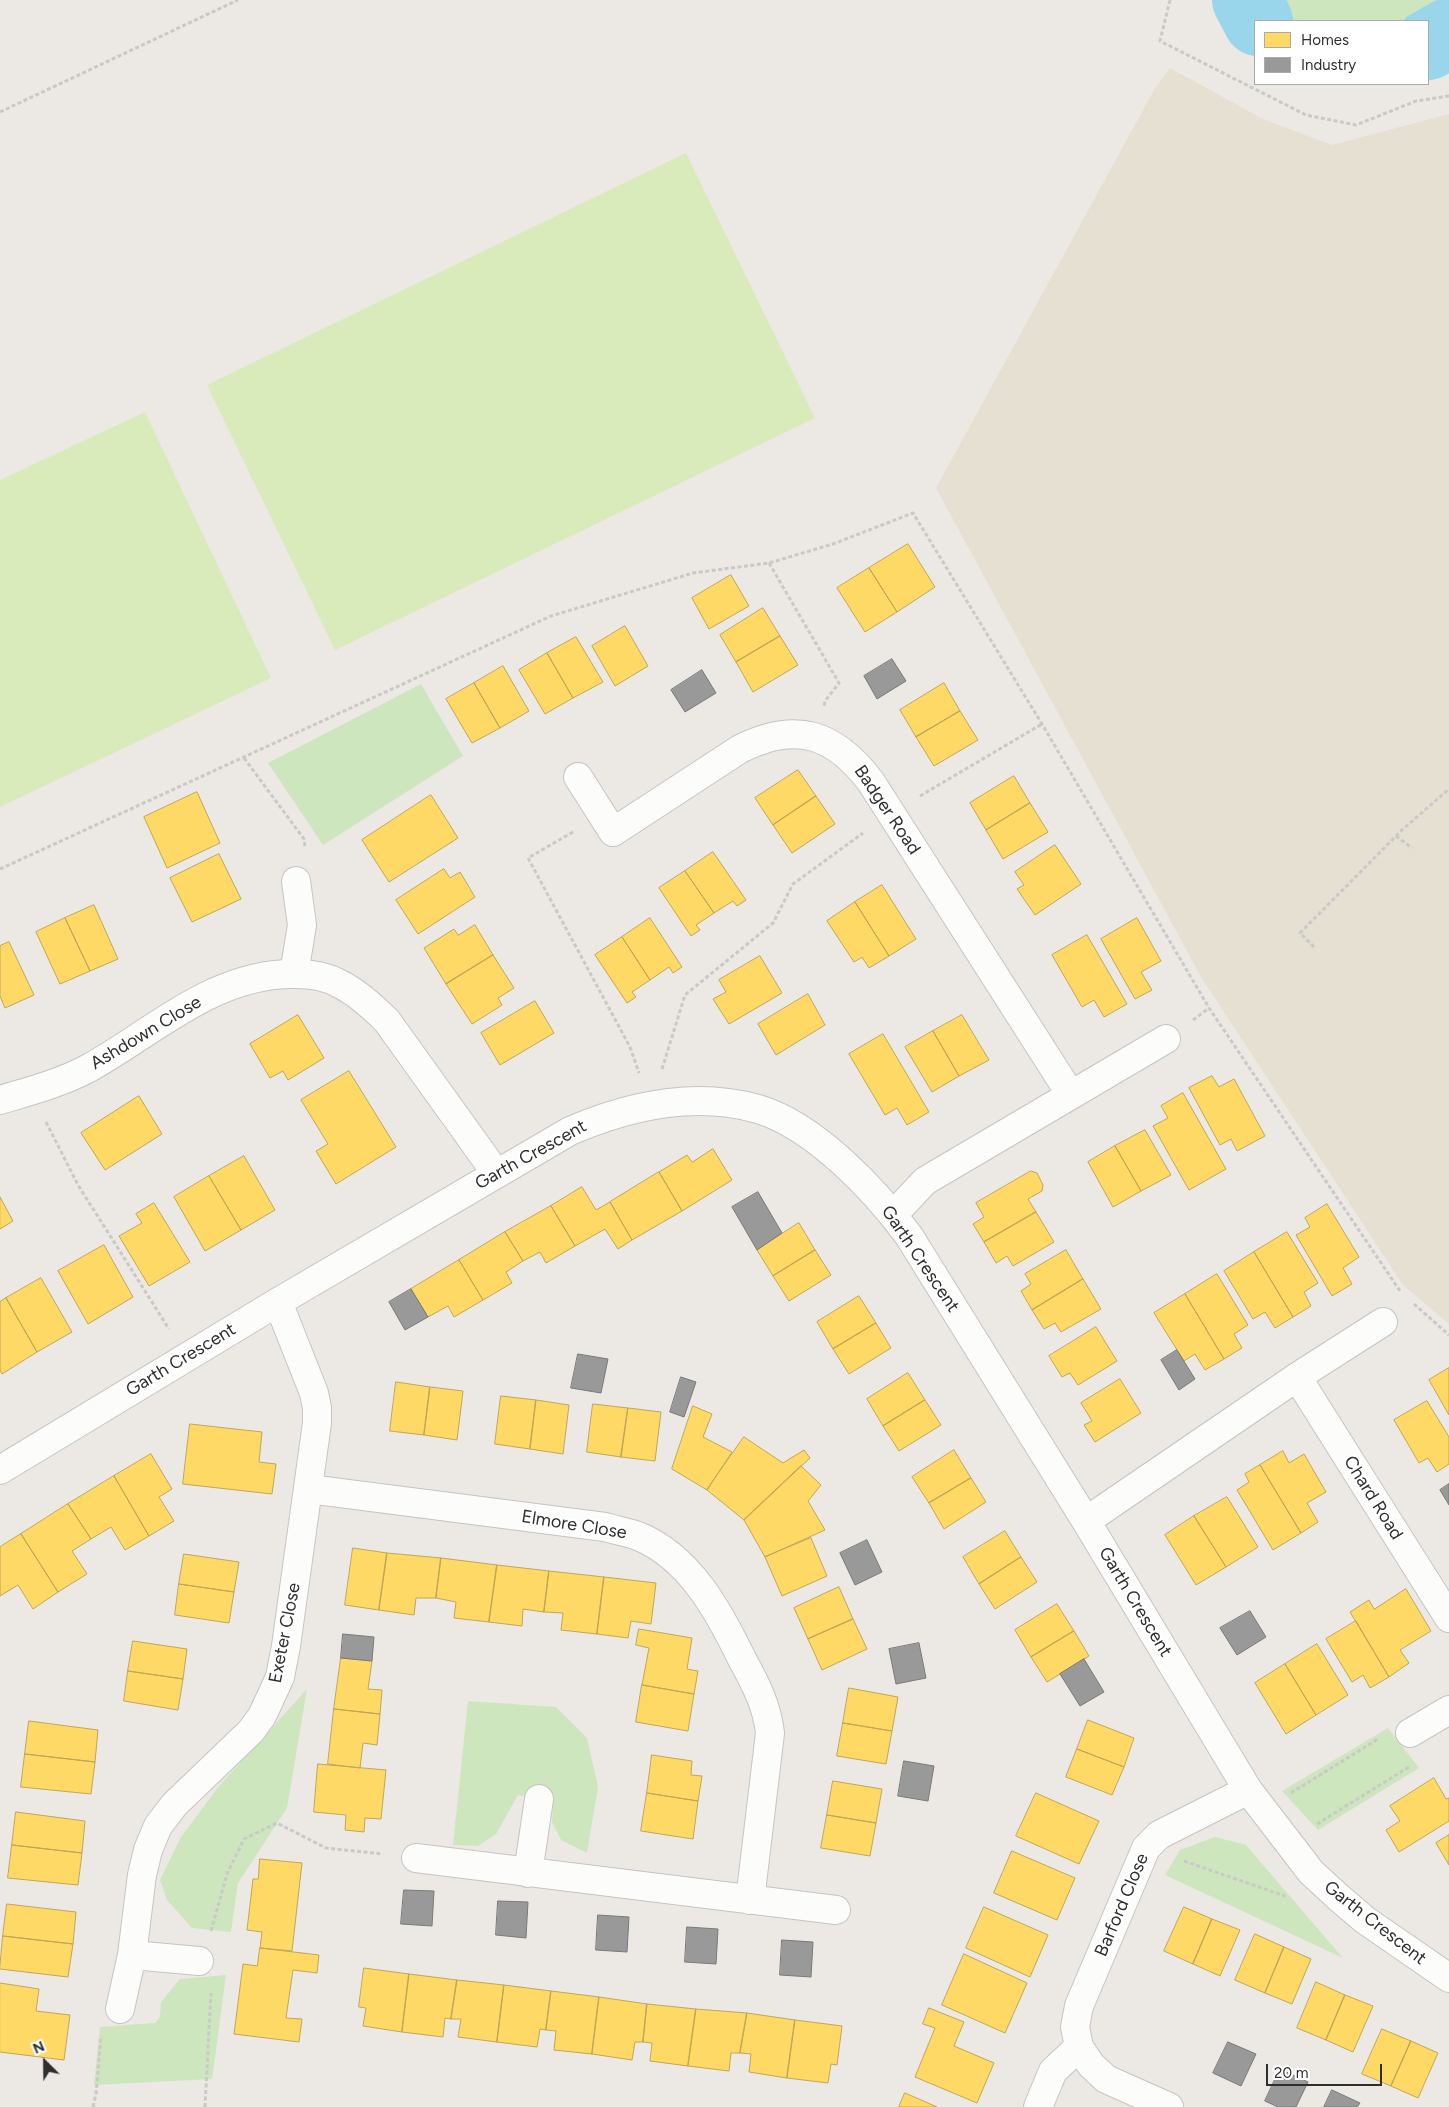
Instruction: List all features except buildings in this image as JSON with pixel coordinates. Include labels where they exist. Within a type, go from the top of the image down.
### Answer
[{"type":"street","name":"Badger Road","points":[[578,777],[613,832],[740,749],[760,739],[781,734],[800,734],[820,738],[856,763],[891,813],[1071,1095]]},
{"type":"street","points":[[294,974],[302,925],[296,882]]},
{"type":"street","name":"Ashdown Close","points":[[0,1100],[31,1091],[89,1068],[191,1004],[220,989],[247,980],[281,974],[314,974],[340,983],[368,1002],[387,1021],[496,1173]]},
{"type":"street","points":[[893,1215],[925,1181],[1166,1039]]},
{"type":"street","name":"Garth Crescent","points":[[0,1470],[278,1302],[570,1131],[600,1118],[650,1107],[696,1101],[728,1102],[759,1109],[793,1124],[822,1146],[877,1196],[910,1236],[1256,1800],[1287,1842],[1311,1872],[1351,1909],[1449,1978]]},
{"type":"street","name":"Exeter Close","points":[[120,2008],[132,1955],[142,1875],[148,1850],[158,1826],[174,1805],[251,1731],[262,1716],[280,1677],[309,1489],[317,1408],[314,1393],[278,1302]]},
{"type":"street","points":[[1086,1521],[1297,1377],[1383,1322]]},
{"type":"street","name":"Chard Road","points":[[1297,1377],[1449,1618]]},
{"type":"street","name":"Elmore Close","points":[[309,1489],[604,1527],[639,1537],[662,1550],[684,1568],[722,1619],[763,1699],[768,1718],[770,1734],[750,1900]]},
{"type":"street","points":[[1410,1733],[1449,1710]]},
{"type":"street","points":[[528,1873],[539,1799]]},
{"type":"street","name":"Barford Close","points":[[1169,2107],[1106,2079],[1090,2065],[1079,2047],[1075,2027],[1079,2006],[1146,1848],[1159,1835],[1256,1800]]},
{"type":"street","points":[[416,1858],[836,1910]]},
{"type":"street","points":[[132,1955],[198,1960]]},
{"type":"street","points":[[1038,2107],[1053,2071],[1079,2047]]},
{"type":"path","points":[[0,112],[238,0]]},
{"type":"path","points":[[1170,0],[1160,41],[1306,115],[1356,125],[1416,101],[1449,96]]},
{"type":"path","points":[[0,869],[551,616],[693,573],[769,563],[833,544],[913,513],[1042,724],[1209,1008],[1402,1294]]},
{"type":"path","points":[[769,563],[839,683],[825,701],[820,738]]},
{"type":"path","points":[[650,1107],[685,995],[773,923],[793,884],[891,813],[1042,724]]},
{"type":"path","points":[[244,758],[304,839],[309,871],[296,882]]},
{"type":"path","points":[[1314,948],[1300,933],[1396,836],[1449,789]]},
{"type":"path","points":[[602,815],[528,858],[630,1047],[650,1107]]},
{"type":"path","points":[[1396,836],[1412,848]]},
{"type":"path","points":[[31,1091],[78,1185],[187,1357]]},
{"type":"path","points":[[1408,1300],[1449,1335]]},
{"type":"path","points":[[1256,1800],[1401,1725],[1410,1733],[1424,1758],[1287,1842]]},
{"type":"path","points":[[198,1960],[211,1931],[227,1874],[244,1839],[277,1823],[326,1848],[416,1858]]},
{"type":"path","points":[[1146,1848],[1286,1896]]},
{"type":"path","points":[[198,1960],[212,1958],[205,2107]]},
{"type":"path","points":[[93,2107],[96,2094],[102,2010],[120,2008]]},
{"type":"shaded area","points":[[1170,68],[1263,119],[1332,145],[1449,114],[1449,1324],[1403,1285],[1201,977],[936,488],[1154,90]]},
{"type":"green space","points":[[1247,0],[1449,0],[1449,33],[1429,44],[1429,20],[1257,20]]},
{"type":"green space","points":[[686,153],[815,418],[335,650],[207,385]]},
{"type":"green space","points":[[145,412],[271,678],[0,807],[0,480]]},
{"type":"green space","points":[[421,684],[463,756],[323,845],[268,763]]},
{"type":"green space","points":[[307,1689],[287,1808],[238,1883],[231,1932],[192,1928],[167,1900],[160,1880],[181,1837],[219,1786]]},
{"type":"green space","points":[[468,1701],[556,1707],[587,1738],[598,1787],[587,1853],[561,1840],[552,1822],[553,1801],[518,1795],[496,1834],[478,1846],[453,1845]]},
{"type":"green space","points":[[1388,1728],[1419,1768],[1318,1830],[1282,1791]]},
{"type":"green space","points":[[1215,1837],[1246,1845],[1343,1958],[1165,1875],[1180,1850]]},
{"type":"green space","points":[[226,1975],[212,2079],[94,2085],[100,2027],[155,2023],[160,2017],[161,2002],[180,1979]]},
{"type":"waterway","points":[[1247,0],[1257,20]]},
{"type":"waterway","points":[[1429,44],[1449,33]]}]
